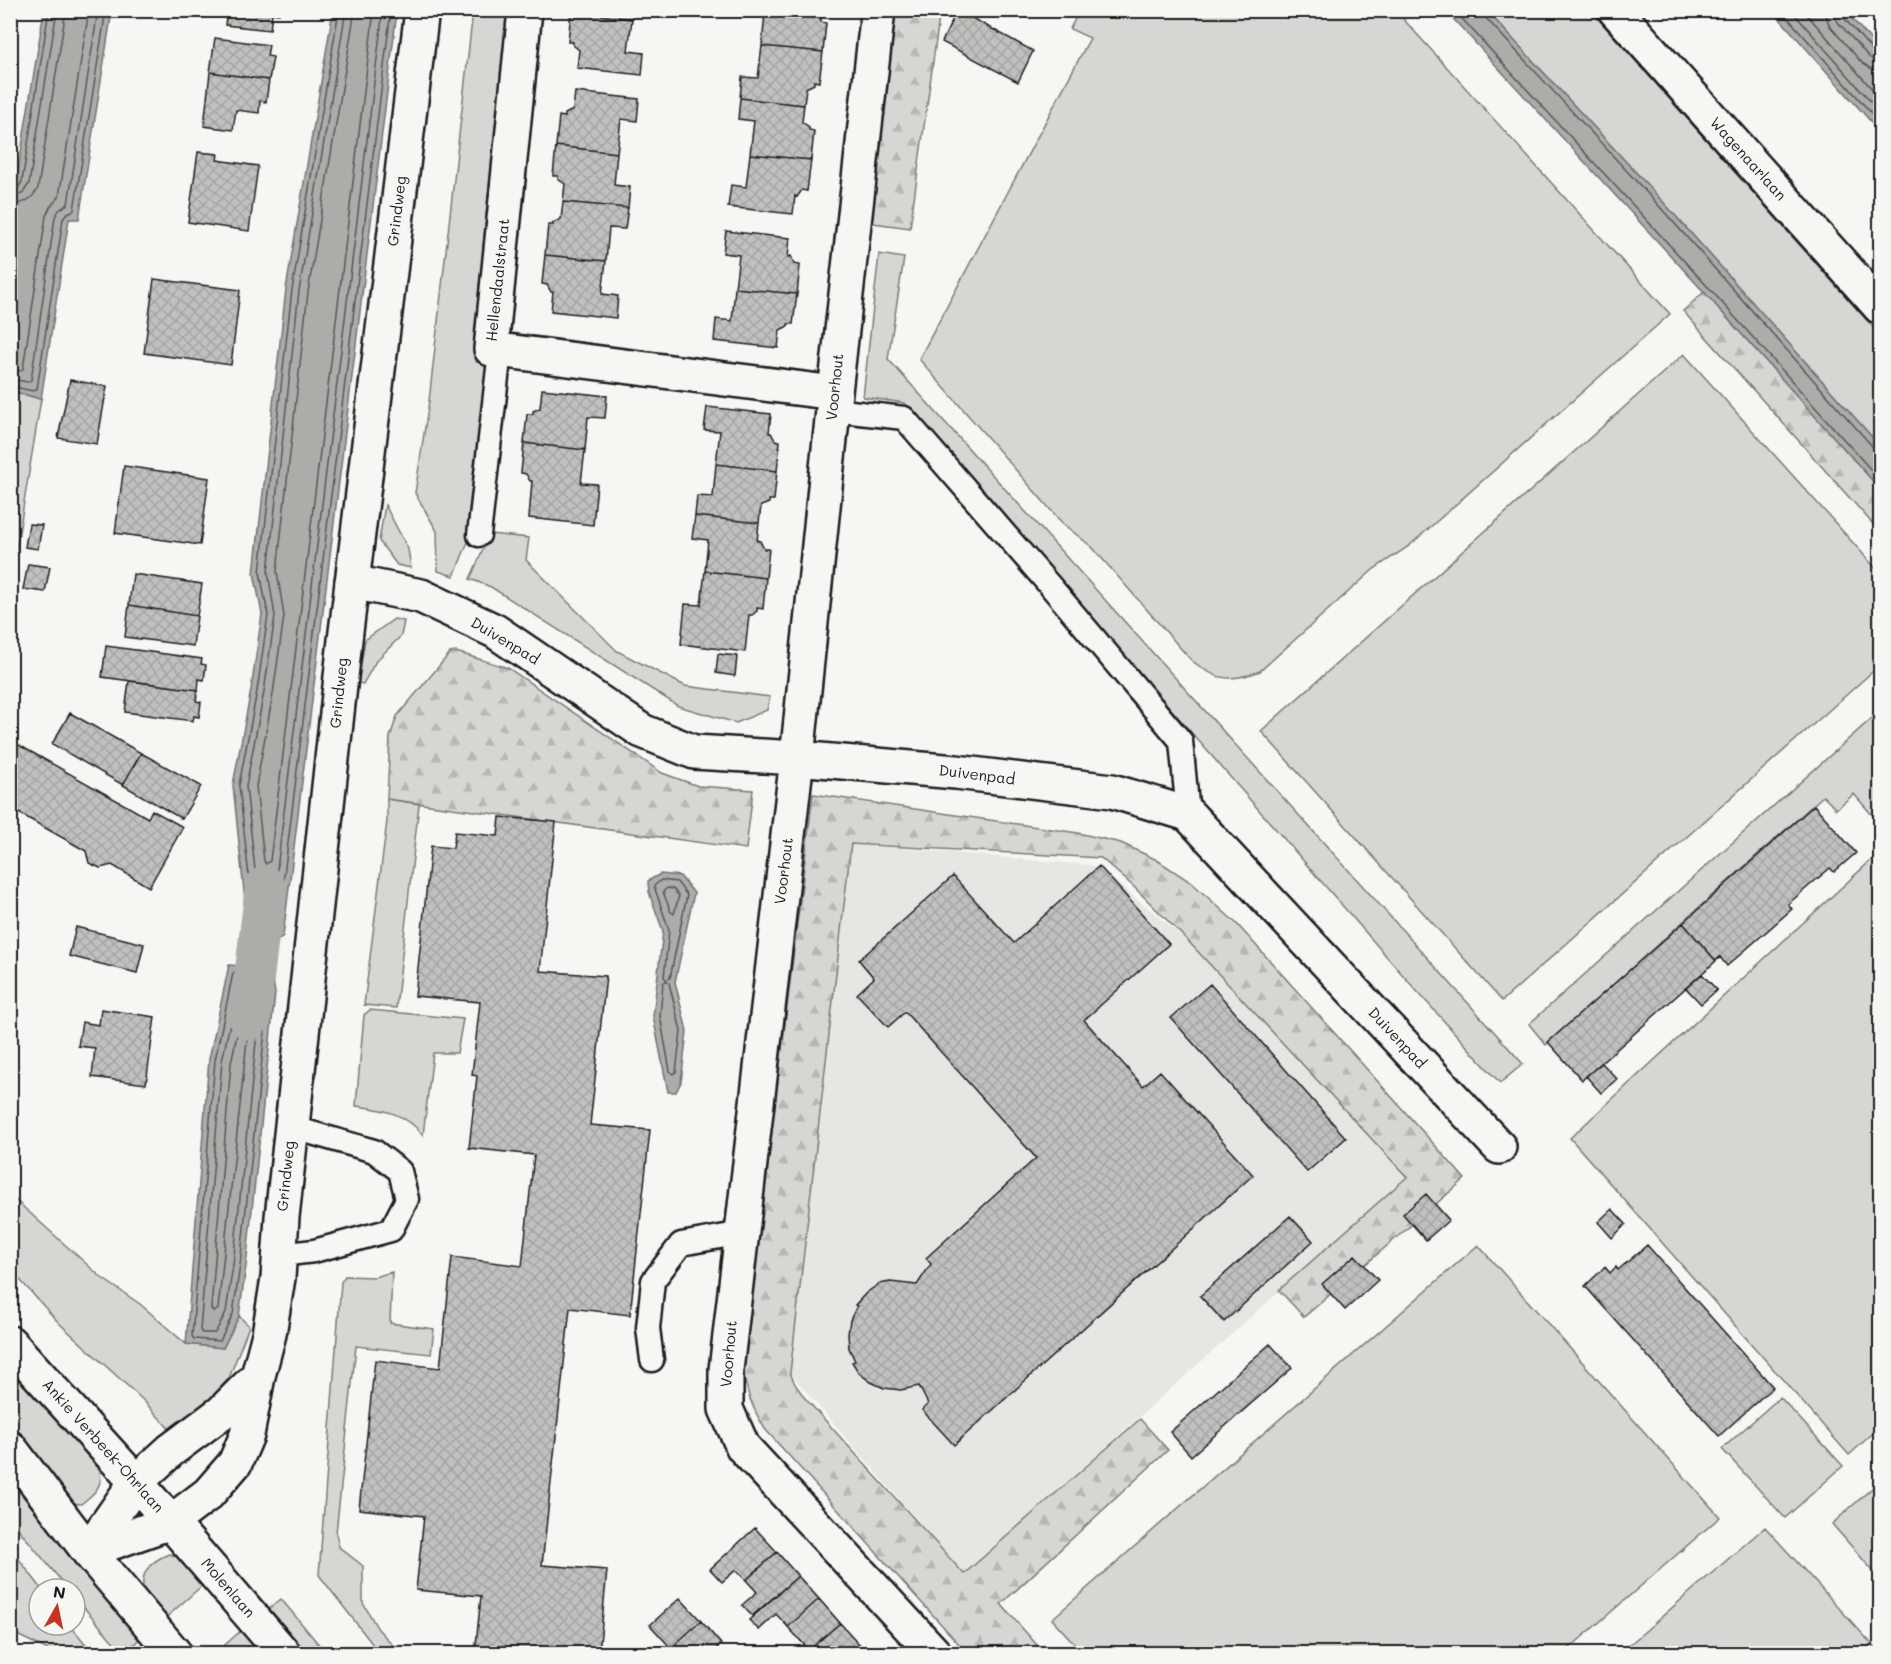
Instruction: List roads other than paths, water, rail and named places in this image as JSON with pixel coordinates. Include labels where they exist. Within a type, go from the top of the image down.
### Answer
[{"type":"street","name":"Grindweg","points":[[88,1551],[171,1522],[208,1494],[235,1463],[247,1435],[258,1376],[269,1334],[279,1278],[282,1217],[291,1127],[352,582],[422,10]]},
{"type":"street","name":"Hellendaalstraat","points":[[525,10],[491,349],[834,401]]},
{"type":"street","name":"Voorhout","points":[[878,10],[797,758],[726,1370],[726,1409],[743,1447],[920,1649]]},
{"type":"street","name":"Wagenaarlaan","points":[[1615,10],[1881,307]]},
{"type":"street","name":"Duivenpad","points":[[352,582],[421,596],[495,632],[642,731],[694,752],[797,758],[956,772],[1113,791],[1188,814],[1499,1147]]},
{"type":"street","name":"Ankie Verbeek-Ohrlaan","points":[[10,1343],[171,1522]]},
{"type":"street","points":[[88,1551],[136,1482],[171,1450],[222,1412],[258,1376]]},
{"type":"street","points":[[10,1448],[88,1551],[175,1653]]},
{"type":"street","name":"Molenlaan","points":[[171,1522],[284,1653]]},
{"type":"lane","points":[[479,535],[500,351]]},
{"type":"lane","points":[[834,401],[904,418],[1052,588],[1180,741],[1188,814]]},
{"type":"lane","points":[[280,1255],[314,1251],[391,1230],[407,1199],[400,1171],[374,1151],[291,1127]]},
{"type":"lane","points":[[652,1360],[648,1328],[653,1281],[681,1244],[742,1233]]},
{"type":"water","points":[[44,11],[112,11],[79,219],[69,219],[41,399],[11,391],[10,179],[16,183]]},
{"type":"water","points":[[333,11],[397,11],[283,936],[274,943],[249,940],[233,785],[251,690],[262,614],[254,573],[286,289]]},
{"type":"water","points":[[1446,11],[1487,11],[1664,203],[1880,446],[1880,489],[1704,292]]},
{"type":"water","points":[[1773,11],[1845,11],[1880,50],[1880,132]]},
{"type":"water","points":[[660,874],[680,876],[694,893],[675,982],[687,1031],[681,1082],[676,1092],[668,1092],[653,1016],[663,931],[649,892],[648,881]]},
{"type":"water","points":[[229,965],[271,968],[275,993],[239,1316],[223,1348],[186,1344],[209,1059]]},
{"type":"waterway","points":[[249,1020],[265,886]]}]
